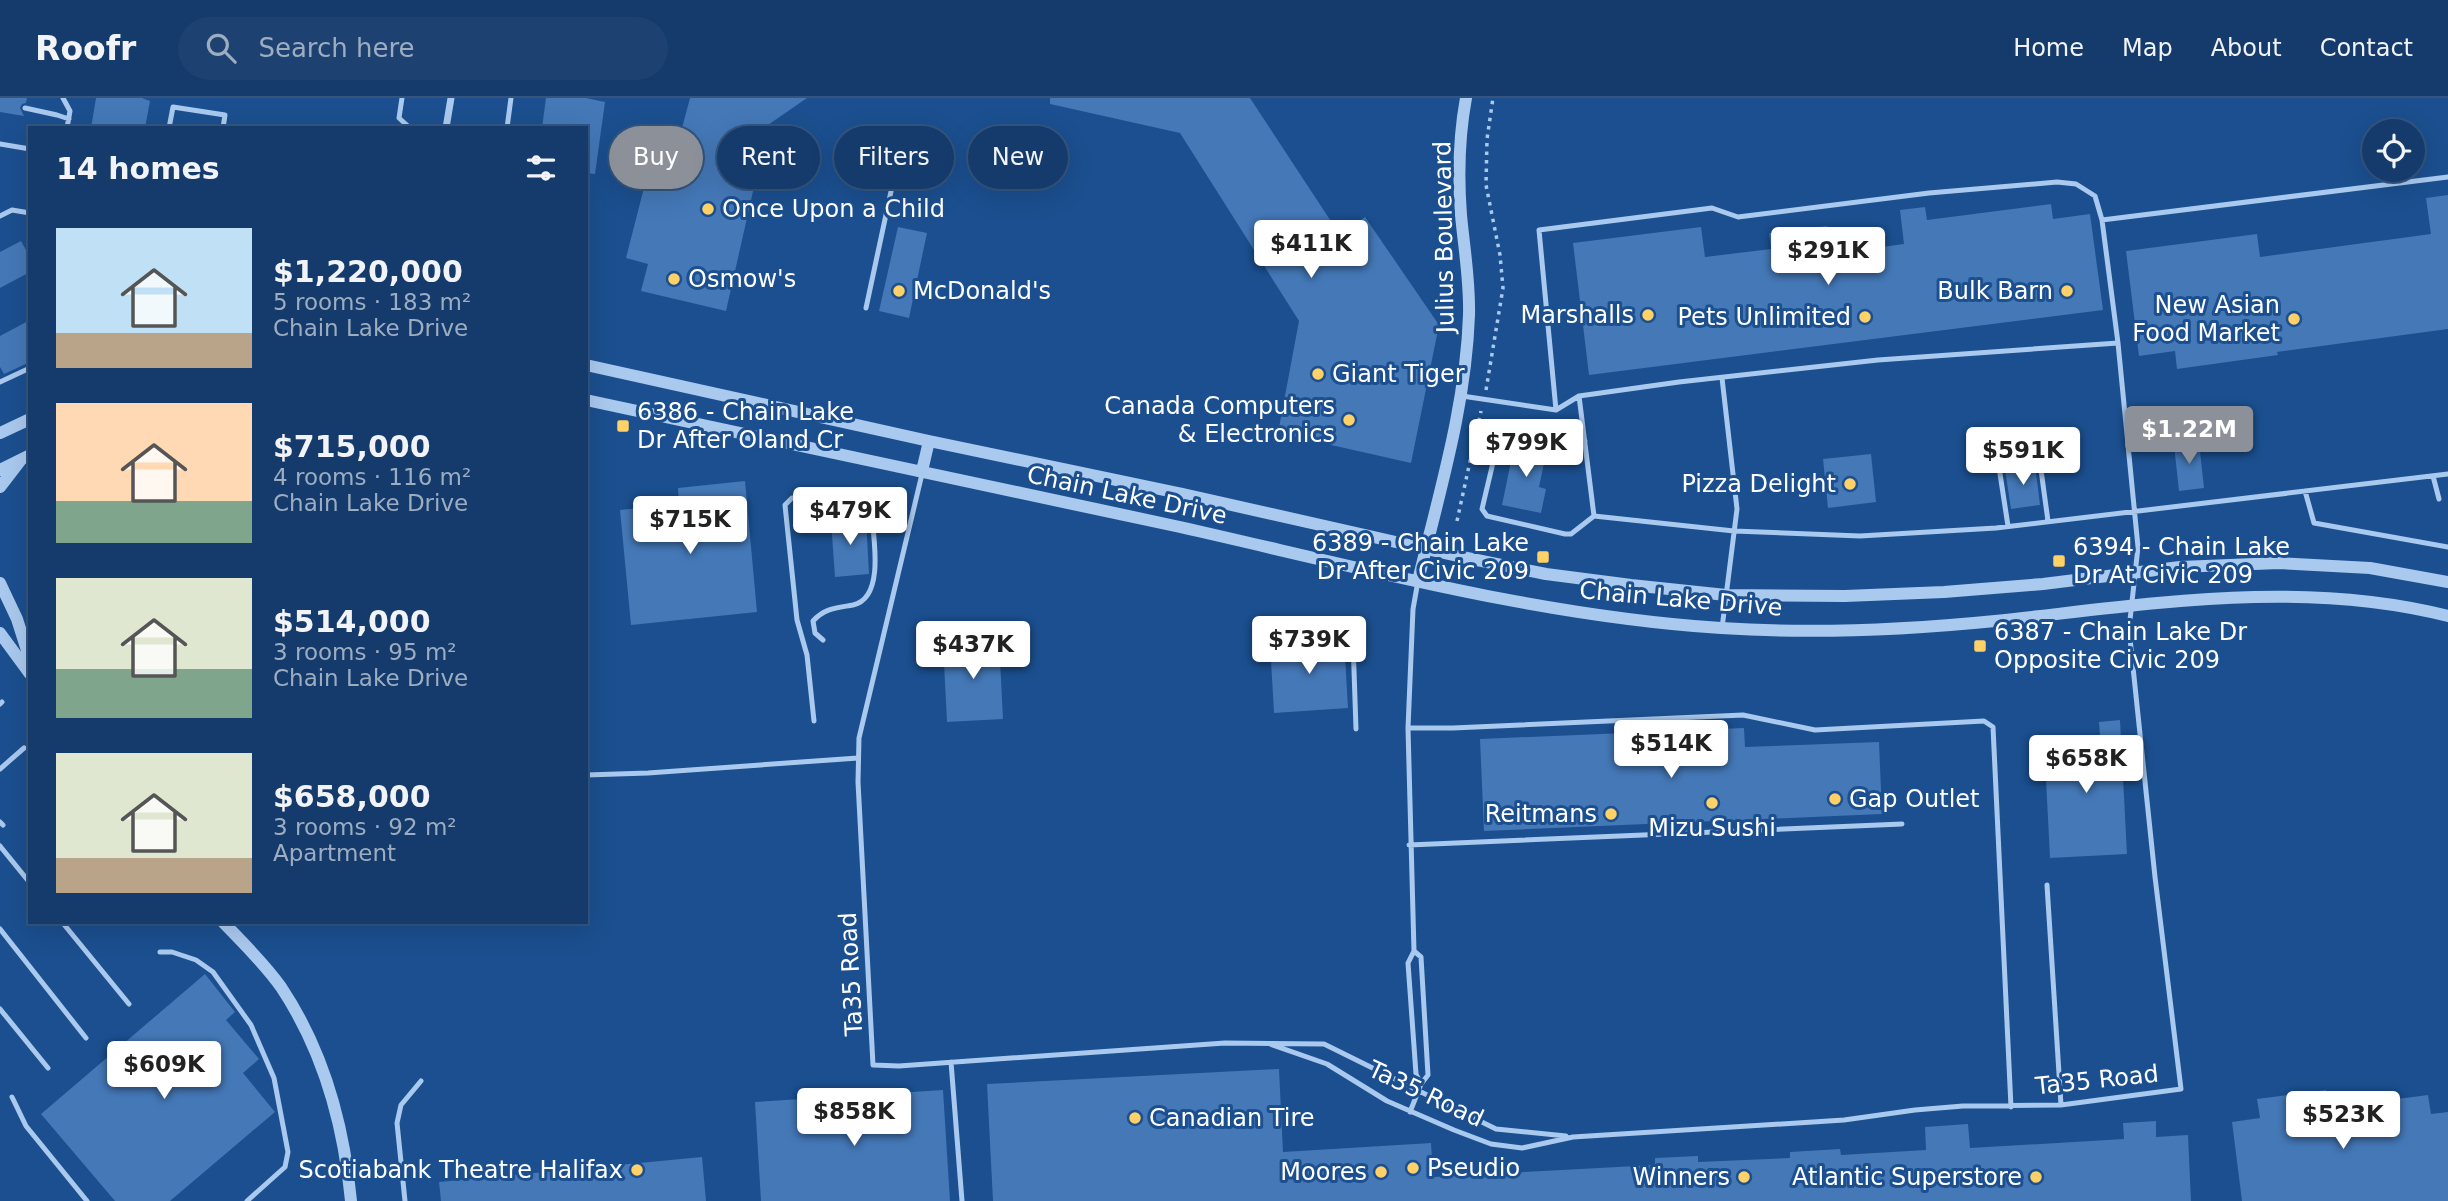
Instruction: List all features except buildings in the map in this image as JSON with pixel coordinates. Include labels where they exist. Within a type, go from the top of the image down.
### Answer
[{"type":"street","points":[[446,126],[451,98]]},
{"type":"street","name":"Julius Boulevard","points":[[1418,581],[1462,396],[1469,312],[1459,186],[1466,98]]},
{"type":"street","name":"Chain Lake Drive","points":[[588,365],[1426,549],[1546,573],[1726,595],[1846,596],[1959,592],[2231,563],[2290,563],[2370,568],[2448,582]]},
{"type":"street","name":"Chain Lake Drive","points":[[588,400],[1418,581],[1530,604],[1675,624],[1803,631],[1891,628],[1985,622],[2209,597],[2300,596],[2400,606],[2448,616]]},
{"type":"street","points":[[0,433],[28,420]]},
{"type":"street","points":[[922,471],[929,441]]},
{"type":"street","points":[[0,470],[25,458]]},
{"type":"street","points":[[0,487],[25,458]]},
{"type":"street","points":[[0,583],[17,619],[28,654]]},
{"type":"street","points":[[0,633],[28,671]]},
{"type":"street","points":[[225,924],[281,988],[325,1076],[342,1133],[351,1201]]},
{"type":"lane","points":[[63,98],[70,110],[68,126]]},
{"type":"lane","points":[[402,98],[399,118],[408,126]]},
{"type":"lane","points":[[507,126],[511,98]]},
{"type":"lane","points":[[169,126],[173,107],[225,115],[223,126]]},
{"type":"lane","points":[[25,108],[69,120]]},
{"type":"lane","points":[[0,144],[28,149]]},
{"type":"lane","points":[[2102,220],[2448,177]]},
{"type":"lane","points":[[1556,410],[1539,230],[1712,208],[1738,217],[1929,193],[2057,182],[2076,184],[2095,196],[2102,220],[2118,343],[2138,547],[2131,605]]},
{"type":"lane","points":[[866,308],[892,189]]},
{"type":"lane","points":[[0,216],[12,210],[28,213]]},
{"type":"lane","points":[[1462,396],[1556,410],[1579,396],[1722,378],[1878,360],[2118,343]]},
{"type":"lane","points":[[0,382],[28,369]]},
{"type":"lane","points":[[1722,378],[1737,509],[1722,628]]},
{"type":"lane","points":[[1579,396],[1594,516]]},
{"type":"lane","points":[[1585,441],[1500,433],[1482,509],[1487,516],[1565,534],[1571,534],[1594,516],[1734,531],[1860,536],[2048,522],[2448,474]]},
{"type":"lane","points":[[2008,526],[1997,453],[2038,448],[2048,522]]},
{"type":"lane","points":[[588,775],[859,758],[862,718],[922,471]]},
{"type":"lane","points":[[2433,476],[2440,499]]},
{"type":"lane","points":[[2305,491],[2314,523],[2448,547]]},
{"type":"lane","points":[[814,721],[807,655],[797,620],[785,505],[792,498],[839,496],[872,509],[876,576],[869,595],[858,604],[823,611],[813,621],[815,633],[823,640]]},
{"type":"lane","points":[[1418,581],[1413,609],[1408,728],[1409,845],[1414,950],[1408,963],[1416,1074],[1421,1084]]},
{"type":"lane","name":"Ta35 Road","points":[[1269,1044],[1327,1064],[1410,1112],[1491,1144],[1522,1148],[1573,1137],[1844,1120],[1927,1109],[2061,1104],[2181,1089],[2129,629],[2131,605]]},
{"type":"lane","points":[[1353,641],[1356,729]]},
{"type":"lane","points":[[1408,728],[1743,715],[1815,730],[1984,721],[1993,727],[2011,1107]]},
{"type":"lane","points":[[0,769],[24,748]]},
{"type":"lane","name":"Ta35 Road","points":[[859,758],[873,1065],[899,1066],[1225,1043],[1324,1044],[1496,1129],[1573,1137]]},
{"type":"lane","points":[[1409,845],[1902,824]]},
{"type":"lane","points":[[0,846],[28,881]]},
{"type":"lane","points":[[2047,885],[2061,1104]]},
{"type":"lane","points":[[64,924],[129,1004]]},
{"type":"lane","points":[[0,929],[86,1038]]},
{"type":"lane","points":[[1410,1112],[1421,1084],[1428,1075],[1422,957],[1414,950]]},
{"type":"lane","points":[[160,952],[172,952],[196,960],[213,972],[251,1024],[274,1078],[288,1152],[285,1167],[247,1201]]},
{"type":"lane","points":[[0,1009],[48,1068]]},
{"type":"lane","points":[[951,1062],[962,1201]]},
{"type":"lane","points":[[405,1201],[397,1122],[401,1105],[421,1081]]},
{"type":"lane","points":[[12,1097],[26,1125],[87,1201]]},
{"type":"path","points":[[1457,521],[1484,399],[1503,288],[1500,255],[1486,185],[1493,98]]},
{"type":"place","name":"Once Upon a Child","points":[[708,209]]},
{"type":"place","name":"Osmow's","points":[[674,279]]},
{"type":"place","name":"McDonald's","points":[[899,291]]},
{"type":"place","name":"Bulk Barn","points":[[2067,291]]},
{"type":"place","name":"Marshalls","points":[[1648,315]]},
{"type":"place","name":"Pets Unlimited","points":[[1865,317]]},
{"type":"place","name":"New Asian Food Market","points":[[2294,319]]},
{"type":"place","name":"Giant Tiger","points":[[1318,374]]},
{"type":"place","name":"Canada Computers & Electronics","points":[[1349,420]]},
{"type":"place","name":"6386 - Chain Lake Dr After Oland Cr","points":[[623,426]]},
{"type":"place","name":"Pizza Delight","points":[[1850,484]]},
{"type":"place","name":"6389 - Chain Lake Dr After Civic 209","points":[[1543,557]]},
{"type":"place","name":"6394 - Chain Lake Dr At Civic 209","points":[[2059,561]]},
{"type":"place","name":"6387 - Chain Lake Dr Opposite Civic 209","points":[[1980,646]]},
{"type":"place","name":"Gap Outlet","points":[[1835,799]]},
{"type":"place","name":"Mizu Sushi","points":[[1712,803]]},
{"type":"place","name":"Reitmans","points":[[1611,814]]},
{"type":"place","name":"Canadian Tire","points":[[1135,1118]]},
{"type":"place","name":"Pseudio","points":[[1413,1168]]},
{"type":"place","name":"Scotiabank Theatre Halifax","points":[[637,1170]]},
{"type":"place","name":"Moores","points":[[1381,1172]]},
{"type":"place","name":"Winners","points":[[1744,1177]]},
{"type":"place","name":"Atlantic Superstore","points":[[2036,1177]]}]
